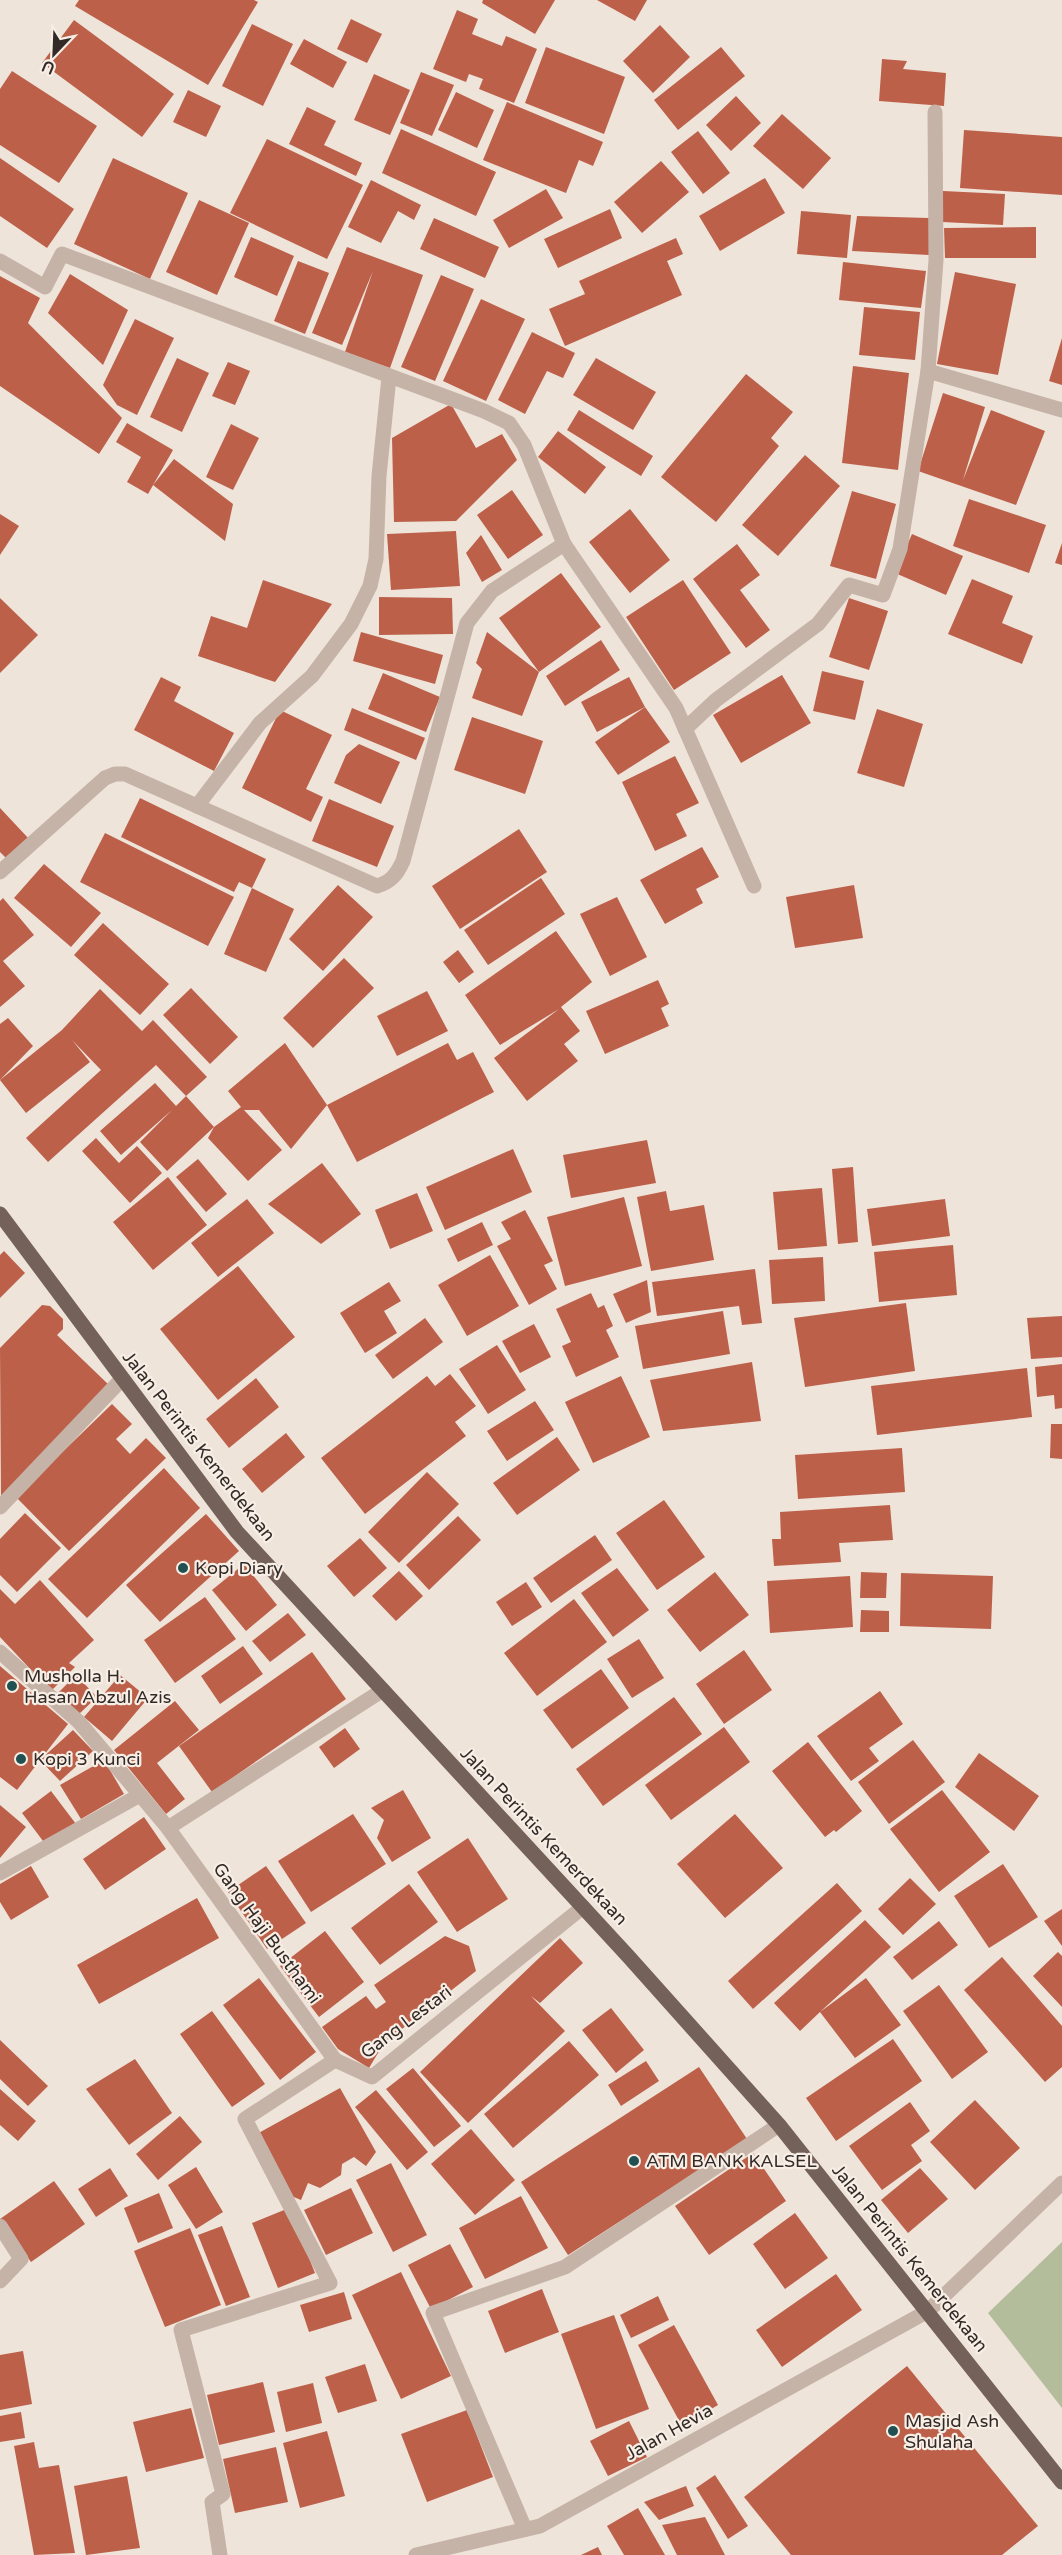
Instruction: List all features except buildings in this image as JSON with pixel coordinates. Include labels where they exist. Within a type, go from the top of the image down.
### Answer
[{"type":"main road","name":"Jalan Perintis Kemerdekaan","points":[[0,1214],[237,1532],[583,1907],[779,2125],[1062,2482]]},
{"type":"street","points":[[685,729],[716,700],[818,624],[849,585],[883,596],[900,549],[928,371],[936,260],[935,112]]},
{"type":"street","points":[[0,261],[45,286],[62,254],[484,411],[509,423],[524,445],[564,544],[676,708],[754,886]]},
{"type":"street","points":[[928,371],[1062,410]]},
{"type":"street","points":[[197,806],[260,723],[312,676],[351,624],[370,586],[376,559],[379,476],[389,377]]},
{"type":"street","points":[[0,872],[94,787],[115,774],[125,774],[377,886],[387,883],[399,871],[403,861],[467,623],[492,591],[564,544]]},
{"type":"street","points":[[0,1507],[122,1379]]},
{"type":"street","name":"Gang Haji Busthami","points":[[0,1652],[79,1722],[168,1827],[335,2060]]},
{"type":"street","points":[[168,1827],[383,1690]]},
{"type":"street","points":[[0,1873],[140,1795]]},
{"type":"street","name":"Gang Lestari","points":[[220,2555],[212,2502],[223,2494],[181,2330],[330,2283],[245,2119],[335,2060],[372,2077],[583,1907]]},
{"type":"street","points":[[525,2529],[434,2313],[565,2267],[779,2125]]},
{"type":"street","name":"Jalan Hevia","points":[[416,2555],[540,2526],[928,2312],[1062,2183]]},
{"type":"street","points":[[0,2226],[21,2259],[0,2281]]},
{"type":"green space","points":[[1062,2242],[1062,2408],[988,2313]]},
{"type":"place","name":"Kopi Diary","points":[[183,1568]]},
{"type":"place","name":"Musholla H. Hasan Abzul Azis","points":[[12,1686]]},
{"type":"place","name":"Kopi 3 Kunci","points":[[21,1759]]},
{"type":"place","name":"ATM BANK KALSEL","points":[[634,2161]]},
{"type":"place","name":"Masjid Ash Shulaha","points":[[893,2431]]}]
